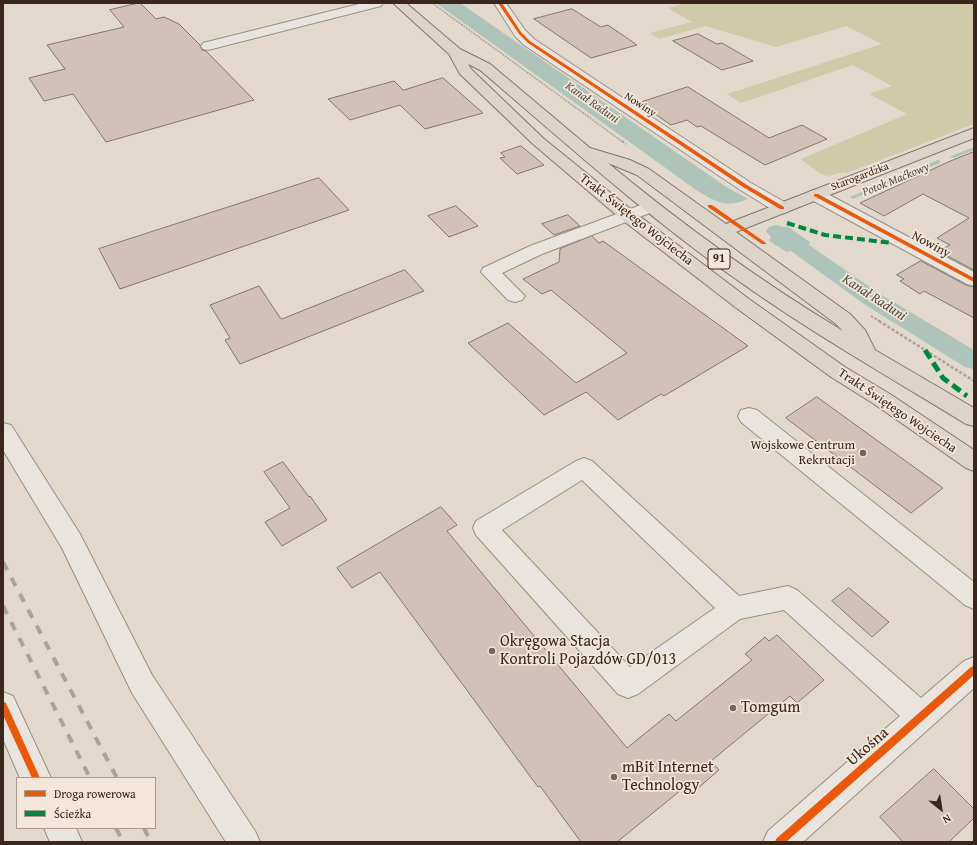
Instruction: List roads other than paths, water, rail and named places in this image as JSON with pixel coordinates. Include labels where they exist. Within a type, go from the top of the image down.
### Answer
[{"type":"main road","name":"Trakt Świętego Wojciecha","points":[[399,3],[455,52],[485,67],[649,207],[708,252],[779,299],[974,418]]},
{"type":"main road","name":"Trakt Świętego Wojciecha","points":[[455,52],[465,71],[538,141],[627,215],[742,303],[838,372],[882,399],[974,462]]},
{"type":"main road","name":"Starogardzka","points":[[724,231],[974,133]]},
{"type":"main road","points":[[538,141],[582,151],[634,166],[843,319],[858,335],[882,399]]},
{"type":"street","points":[[208,46],[377,3]]},
{"type":"street","name":"Nowiny","points":[[500,3],[520,33],[529,42],[732,177],[782,208]]},
{"type":"street","name":"Nowiny","points":[[816,195],[974,280]]},
{"type":"street","points":[[515,296],[490,272],[536,250],[649,207]]},
{"type":"street","points":[[749,416],[974,597]]},
{"type":"street","points":[[3,430],[71,541],[142,684],[244,842]]},
{"type":"street","points":[[734,609],[584,467],[485,528],[628,685],[734,609],[788,598],[922,717]]},
{"type":"street","name":"Ukośna","points":[[779,842],[974,670]]},
{"type":"street","points":[[3,706],[36,777]]},
{"type":"street","points":[[60,829],[66,842]]},
{"type":"water","points":[[436,3],[460,3],[725,186],[748,199],[728,204],[712,199],[699,192]]},
{"type":"water","points":[[787,226],[811,243],[787,252],[769,241],[773,233]]},
{"type":"waterway","name":"Potok Maćkowy","points":[[952,157],[974,148]]},
{"type":"waterway","name":"Potok Maćkowy","points":[[853,197],[938,162]]},
{"type":"waterway","name":"Kanał Raduni","points":[[776,231],[872,299],[974,361]]},
{"type":"railway","points":[[3,562],[116,777]]},
{"type":"railway","points":[[3,606],[89,777]]},
{"type":"railway","points":[[116,829],[123,842]]},
{"type":"railway","points":[[144,829],[151,842]]},
{"type":"place","name":"Wojskowe Centrum Rekrutacji","points":[[863,453]]},
{"type":"place","name":"Okręgowa Stacja Kontroli Pojazdów GD/013","points":[[492,651]]},
{"type":"place","name":"Tomgum","points":[[733,708]]},
{"type":"place","name":"mBit Internet Technology","points":[[614,777]]}]
